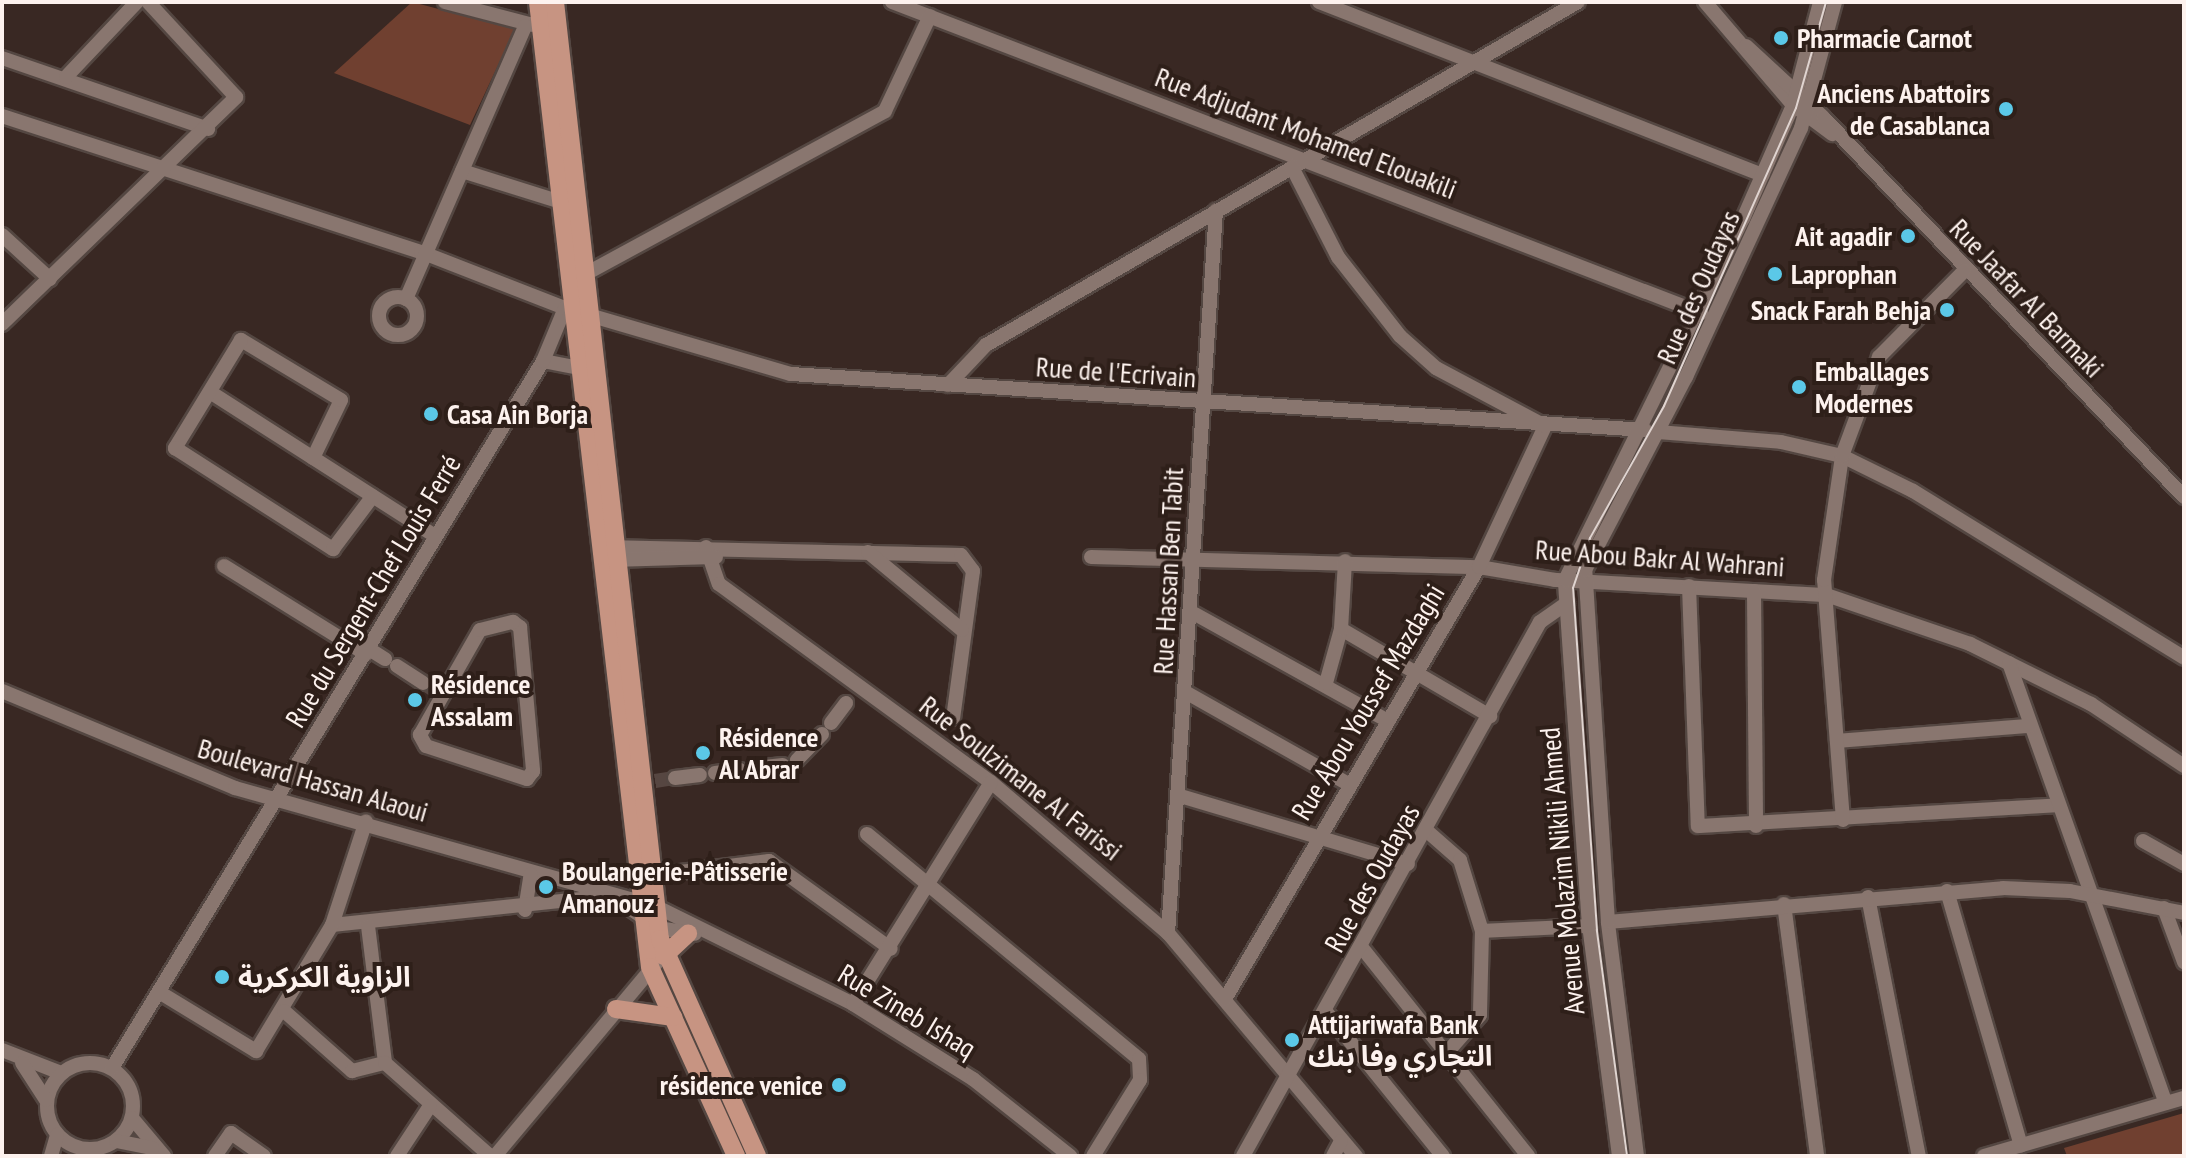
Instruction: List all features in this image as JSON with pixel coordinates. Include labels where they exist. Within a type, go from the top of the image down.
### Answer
[{"type":"main road","points":[[538,2],[533,25],[561,202],[578,278],[592,316],[610,554],[657,962],[673,1017],[736,1156]]},
{"type":"main road","points":[[555,2],[578,278],[569,308],[650,781],[656,875],[650,914]]},
{"type":"main road","points":[[657,962],[696,934]]},
{"type":"main road","points":[[657,962],[757,1156]]},
{"type":"main road","points":[[616,1009],[673,1017]]},
{"type":"street","points":[[66,77],[137,2]]},
{"type":"street","points":[[2,324],[208,129],[237,93],[148,2]]},
{"type":"street","points":[[406,299],[421,252],[533,25],[445,2]]},
{"type":"street","name":"Rue Adjudant Mohamed Elouakili","points":[[892,2],[922,10],[1298,163],[1701,313]]},
{"type":"street","points":[[1319,2],[1475,60],[1762,175]]},
{"type":"street","points":[[948,385],[986,345],[1578,2]]},
{"type":"street","name":"Rue Jaafar Al Barmaki","points":[[1705,2],[1795,99],[2184,497]]},
{"type":"street","name":"Rue des Oudayas","points":[[1565,580],[1651,431],[1795,99],[1820,2]]},
{"type":"street","name":"Rue des Oudayas","points":[[1584,582],[1597,538],[1808,110],[1835,2]]},
{"type":"street","points":[[578,278],[885,111],[922,10]]},
{"type":"street","points":[[2,58],[66,77],[208,129]]},
{"type":"street","name":"Rue de l'Ecrivain","points":[[2,116],[421,252],[592,316],[776,371],[1202,404],[1651,431],[1781,442],[1842,456],[1913,491],[2184,658]]},
{"type":"street","points":[[1298,163],[1338,257],[1400,336],[1436,368],[1545,426]]},
{"type":"street","points":[[462,171],[561,202]]},
{"type":"street","name":"Rue Hassan Ben Tabit","points":[[1168,933],[1177,795],[1195,614],[1202,404],[1216,211]]},
{"type":"street","points":[[2,235],[50,279]]},
{"type":"street","points":[[1843,820],[1826,595],[1842,456],[1879,357],[1964,271]]},
{"type":"street","name":"Rue du Sergent-Chef Louis Ferré","points":[[112,1068],[281,799],[435,536],[543,361],[569,308]]},
{"type":"street","points":[[313,458],[341,400],[242,339],[175,446],[333,549],[373,496]]},
{"type":"street","points":[[543,361],[579,368]]},
{"type":"street","points":[[210,392],[435,536]]},
{"type":"street","name":"Rue Abou Youssef Mazdaghi","points":[[1225,999],[1318,835],[1479,567],[1545,426]]},
{"type":"street","points":[[610,554],[868,552],[968,558],[973,571],[962,630],[953,718]]},
{"type":"street","points":[[868,552],[962,630]]},
{"type":"street","name":"Rue Soulzimane Al Farissi","points":[[711,554],[736,598],[991,782],[1168,933],[1356,1156]]},
{"type":"street","name":"Rue Abou Bakr Al Wahrani","points":[[1091,557],[1197,557],[1479,567],[1584,582],[1826,595],[1930,626],[2009,663],[2091,704],[2184,766]]},
{"type":"street","points":[[1326,683],[1341,629],[1345,561]]},
{"type":"street","points":[[224,566],[423,683]]},
{"type":"street","name":"Avenue Molazim Nikili Ahmed","points":[[1565,580],[1589,926],[1619,1156]]},
{"type":"street","name":"Avenue Molazim Nikili Ahmed","points":[[1584,582],[1608,922],[1637,1156]]},
{"type":"street","points":[[1689,586],[1692,817],[1705,828],[2057,805]]},
{"type":"street","points":[[1754,591],[1756,826]]},
{"type":"street","name":"Rue des Oudayas","points":[[1243,1156],[1363,949],[1540,622],[1568,610]]},
{"type":"street","points":[[1195,614],[1326,683],[1388,721]]},
{"type":"street","points":[[518,624],[531,778],[422,743],[421,731],[440,693],[480,630],[518,624]]},
{"type":"street","points":[[1341,629],[1490,716]]},
{"type":"street","points":[[2009,663],[2057,805],[2166,1103]]},
{"type":"street","name":"Boulevard Hassan Alaoui","points":[[2,691],[169,765],[366,821],[600,897],[616,899],[650,914]]},
{"type":"street","points":[[1187,693],[1350,785]]},
{"type":"street","points":[[797,760],[846,703]]},
{"type":"street","points":[[1837,741],[2029,726]]},
{"type":"street","points":[[715,773],[783,765]]},
{"type":"street","points":[[675,778],[700,775]]},
{"type":"street","points":[[853,1004],[891,949],[991,782]]},
{"type":"street","points":[[1177,795],[1408,864]]},
{"type":"street","points":[[159,992],[243,1049],[261,1045],[284,1011],[332,925],[366,821]]},
{"type":"street","points":[[1427,831],[1460,860],[1482,931],[1480,1015],[1450,1049]]},
{"type":"street","points":[[867,834],[930,882],[1139,1059],[1140,1080],[1093,1156]]},
{"type":"street","points":[[2143,841],[2184,864]]},
{"type":"street","points":[[656,875],[769,861],[891,949]]},
{"type":"street","points":[[525,910],[531,874]]},
{"type":"street","points":[[1608,922],[1947,891],[2091,894],[2184,913]]},
{"type":"street","points":[[1947,891],[2021,1145]]},
{"type":"street","points":[[332,925],[368,926],[525,910],[600,897]]},
{"type":"street","points":[[1868,897],[1919,1156]]},
{"type":"street","points":[[1784,904],[1817,1156]]},
{"type":"street","points":[[2164,908],[2184,962]]},
{"type":"street","name":"Rue Zineb Ishaq","points":[[650,914],[853,1004],[973,1079],[1070,1156]]},
{"type":"street","name":"Rue Zineb Ishaq","points":[[650,914],[696,934]]},
{"type":"street","points":[[368,926],[385,1063],[430,1106],[492,1156],[657,962]]},
{"type":"street","points":[[1482,931],[1589,926]]},
{"type":"street","points":[[1363,949],[1450,1049],[1528,1156]]},
{"type":"street","points":[[284,1011],[352,1071],[385,1063]]},
{"type":"street","points":[[1327,1013],[1443,1156]]},
{"type":"street","points":[[2,1050],[22,1063],[61,1073]]},
{"type":"street","points":[[22,1063],[46,1100],[57,1135],[77,1152],[116,1141],[158,1152]]},
{"type":"street","points":[[46,1100],[61,1073],[77,1064],[112,1068],[131,1090],[132,1118],[158,1152]]},
{"type":"street","points":[[1984,1156],[2184,1098]]},
{"type":"street","points":[[397,1156],[430,1106]]},
{"type":"street","points":[[116,1141],[132,1118]]},
{"type":"street","points":[[215,1156],[231,1133],[264,1156]]},
{"type":"street","points":[[51,1156],[57,1135]]},
{"type":"street","points":[[1333,1156],[1341,1141]]},
{"type":"shaded area","points":[[412,2],[515,29],[470,125],[334,73]]},
{"type":"shaded area","points":[[2184,1113],[2184,1156],[2067,1156],[2064,1148]]},
{"type":"tunnel","points":[[423,683],[437,692]]},
{"type":"tunnel","points":[[655,781],[675,778]]},
{"type":"tram line","points":[[1627,1156],[1597,930],[1573,588],[1590,538],[1664,406],[1796,108],[1826,2]]},
{"type":"place","name":"Pharmacie Carnot","points":[[1781,38]]},
{"type":"place","name":"Anciens Abattoirs de Casablanca","points":[[2006,109]]},
{"type":"place","name":"Ait agadir","points":[[1908,236]]},
{"type":"place","name":"Laprophan","points":[[1775,274]]},
{"type":"place","name":"Snack Farah Behja","points":[[1947,310]]},
{"type":"place","name":"Emballages Modernes","points":[[1799,387]]},
{"type":"place","name":"Casa Ain Borja","points":[[431,414]]},
{"type":"place","name":"Résidence Assalam","points":[[415,700]]},
{"type":"place","name":"Résidence Al Abrar","points":[[703,753]]},
{"type":"place","name":"Boulangerie-Pâtisserie Amanouz","points":[[546,887]]},
{"type":"place","name":"الزاوية الكركرية","points":[[222,977]]},
{"type":"place","name":"Attijariwafa Bank التجاري وفا بنك","points":[[1292,1040]]},
{"type":"place","name":"résidence venice","points":[[839,1085]]}]
